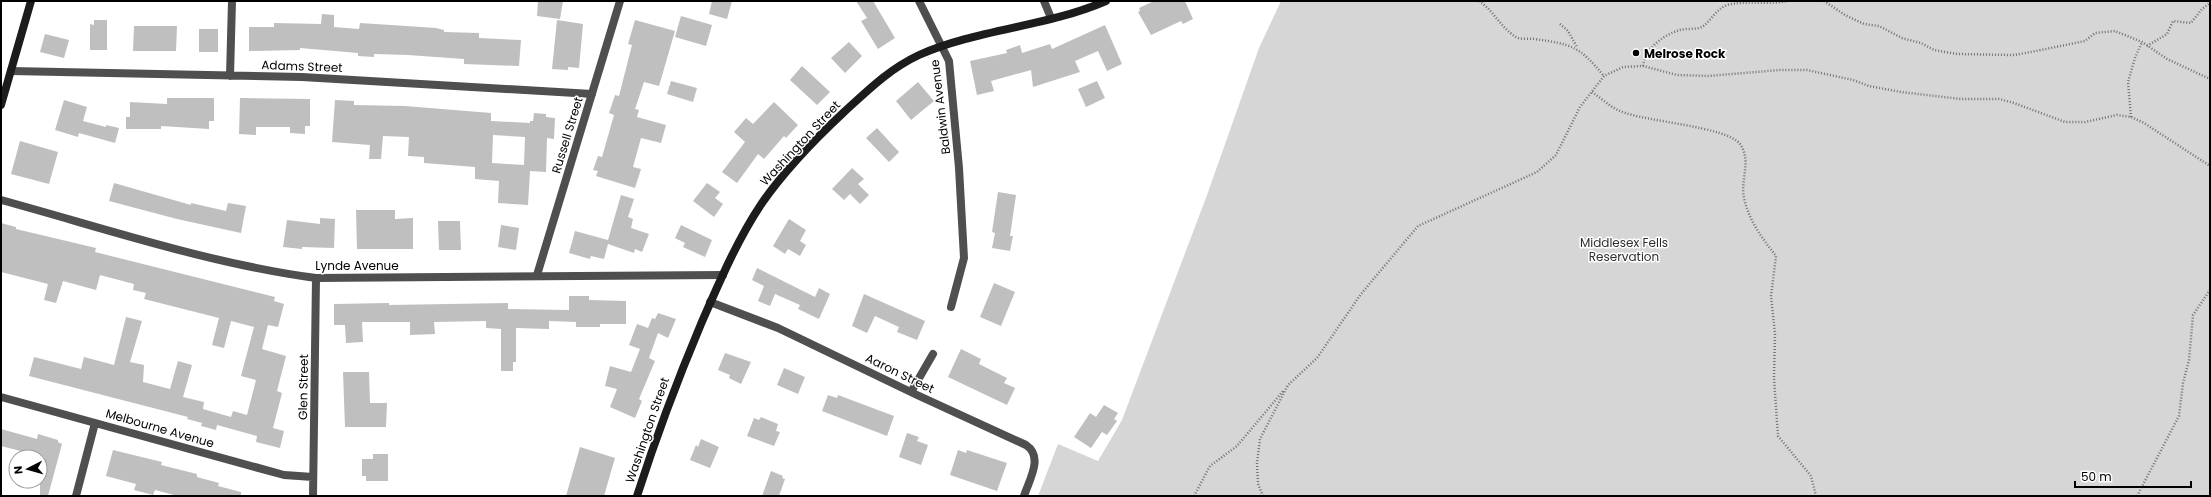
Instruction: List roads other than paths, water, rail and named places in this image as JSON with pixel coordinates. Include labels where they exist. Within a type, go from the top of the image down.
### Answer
[{"type":"main road","points":[[1,105],[31,1]]},
{"type":"main road","name":"Washington Street","points":[[637,496],[670,396],[710,302],[739,242],[762,203],[792,165],[832,123],[882,78],[909,60],[942,46],[1051,18],[1106,1]]},
{"type":"street","points":[[230,76],[232,1]]},
{"type":"street","name":"Russell Street","points":[[537,275],[620,1]]},
{"type":"street","name":"Baldwin Avenue","points":[[918,1],[949,61],[959,168],[964,258],[951,307]]},
{"type":"street","points":[[1044,1],[1051,18]]},
{"type":"street","name":"Adams Street","points":[[11,71],[370,80],[592,94]]},
{"type":"street","name":"Lynde Avenue","points":[[1,200],[221,260],[276,273],[316,278],[537,275],[723,275]]},
{"type":"street","name":"Glen Street","points":[[313,496],[316,278]]},
{"type":"street","name":"Aaron Street","points":[[710,302],[778,328],[911,392],[1023,443],[1032,449],[1036,461],[1024,496]]},
{"type":"street","points":[[911,392],[933,354]]},
{"type":"street","name":"Melbourne Avenue","points":[[1,397],[284,476],[314,477]]},
{"type":"street","points":[[76,496],[96,423]]},
{"type":"place","name":"Melrose Rock","points":[[1636,53]]},
{"type":"park label","name":"Middlesex Fells Reservation","points":[[1624,249]]}]
